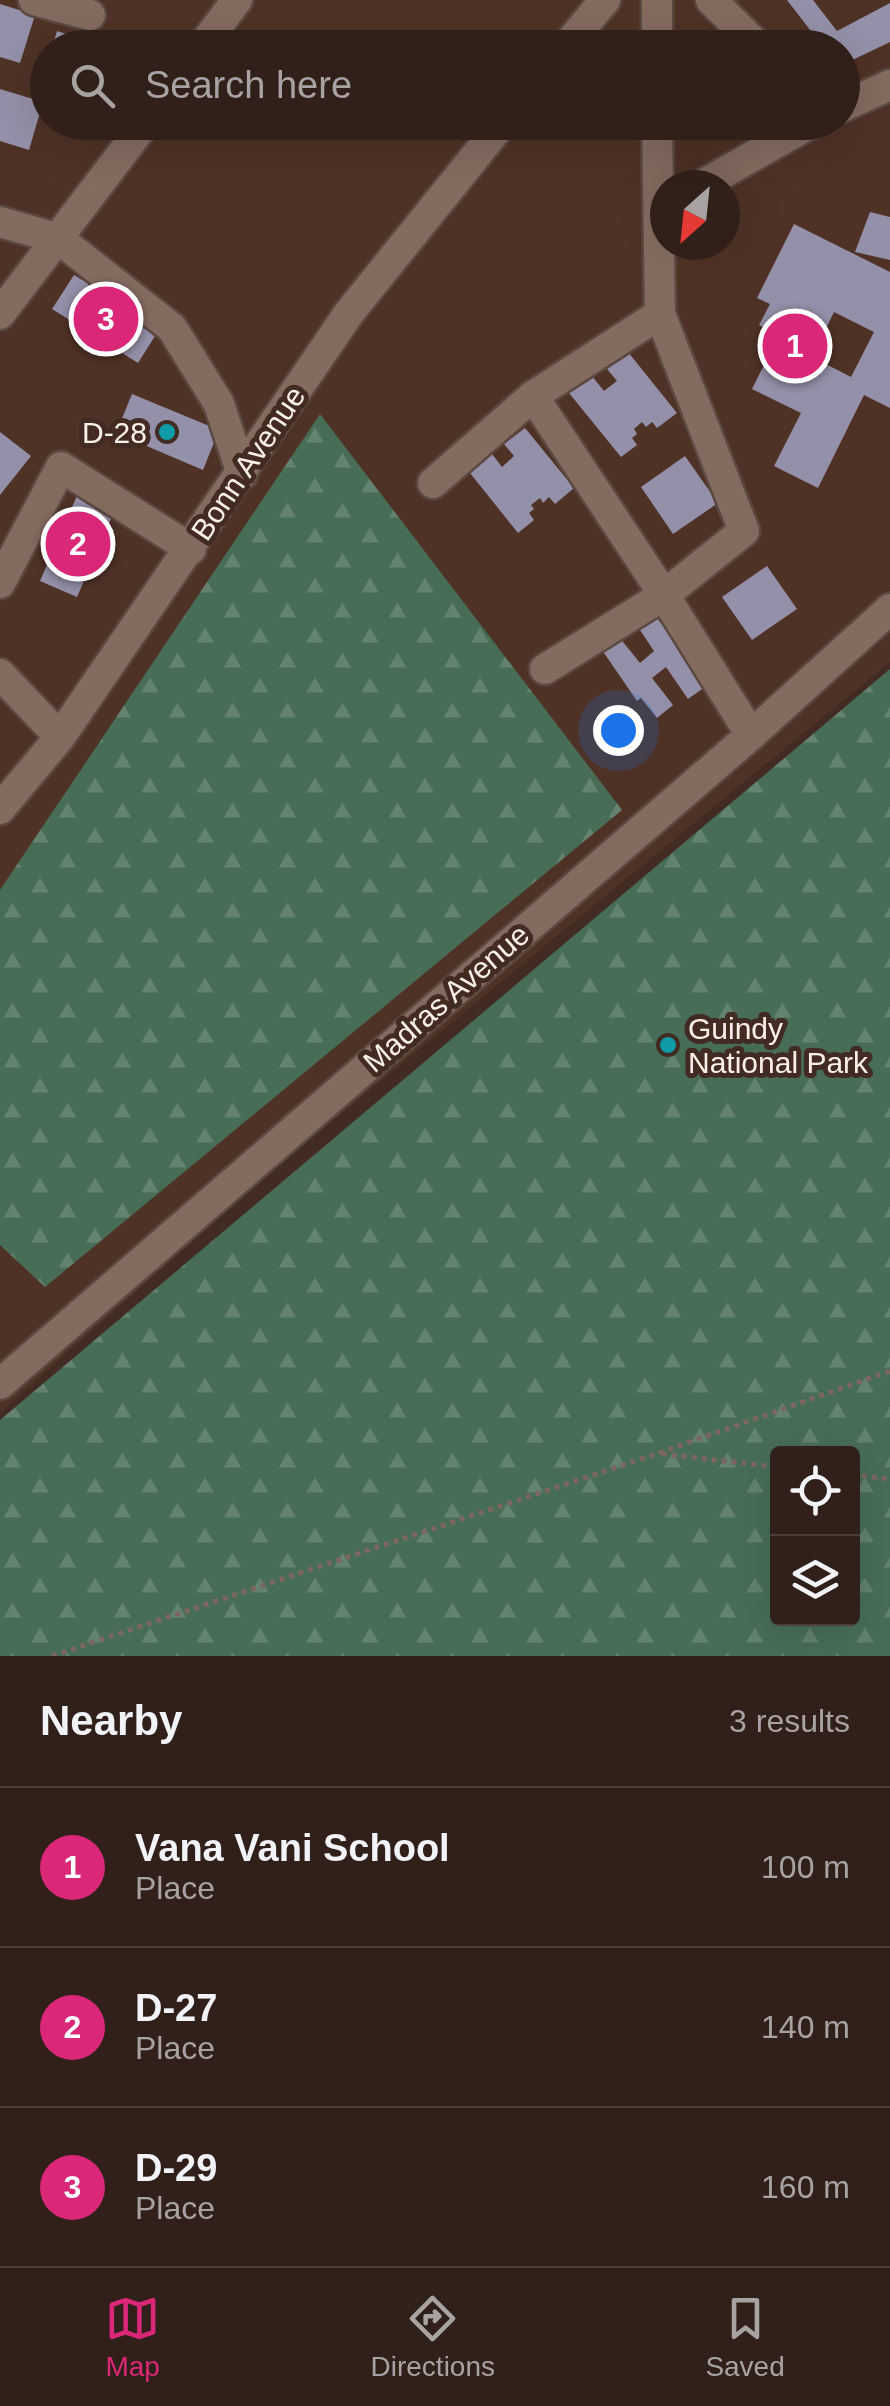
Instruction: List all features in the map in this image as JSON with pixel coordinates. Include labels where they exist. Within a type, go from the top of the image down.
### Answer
[{"type":"lane","points":[[34,0],[90,16]]},
{"type":"lane","points":[[215,30],[237,0]]},
{"type":"lane","points":[[580,30],[605,0]]},
{"type":"lane","points":[[657,0],[657,30]]},
{"type":"lane","points":[[712,0],[742,30]]},
{"type":"lane","points":[[860,99],[890,85]]},
{"type":"lane","points":[[0,314],[133,140]]},
{"type":"lane","name":"Bonn Avenue","points":[[0,809],[60,737],[349,313],[488,140]]},
{"type":"lane","points":[[658,140],[659,170]]},
{"type":"lane","points":[[728,170],[781,140]]},
{"type":"lane","points":[[0,222],[60,239],[172,328],[219,404],[242,474]]},
{"type":"lane","points":[[544,669],[664,595],[744,530],[660,314],[661,260]]},
{"type":"lane","points":[[433,483],[533,396],[660,314]]},
{"type":"lane","points":[[533,396],[751,735]]},
{"type":"lane","points":[[0,583],[61,466],[191,548]]},
{"type":"lane","name":"Madras Avenue","points":[[0,1384],[751,735],[890,608]]},
{"type":"lane","points":[[0,674],[60,737]]},
{"type":"path","points":[[52,1656],[659,1454],[890,1371]]},
{"type":"path","points":[[659,1454],[770,1466]]},
{"type":"path","points":[[860,1476],[890,1479]]},
{"type":"shaded area","points":[[0,0],[890,0],[890,662],[273,1170],[0,1413]]},
{"type":"green space","points":[[320,414],[622,810],[45,1287],[0,1245],[0,890]]},
{"type":"green space","name":"Guindy National Park","points":[[890,669],[890,1656],[0,1656],[0,1420]]},
{"type":"building","points":[[787,0],[813,0],[836,30],[810,30]]},
{"type":"building","points":[[890,3],[890,42],[860,56],[860,30],[839,30]]},
{"type":"building","points":[[0,4],[35,15],[20,63],[0,57]]},
{"type":"building","points":[[0,89],[30,98],[29,150],[0,141]]},
{"type":"building","points":[[870,212],[890,217],[890,260],[855,252]]},
{"type":"building","points":[[794,224],[890,272],[890,408],[864,395],[818,488],[774,466],[801,413],[752,389],[779,335],[759,325],[770,304],[757,298]],"holes":[[[834,312],[874,332],[851,377],[812,357]]]},
{"type":"building","points":[[74,275],[160,328],[138,363],[52,309]]},
{"type":"building","points":[[628,352],[677,413],[657,428],[652,422],[646,427],[642,422],[634,429],[637,434],[632,438],[637,445],[621,457],[569,393],[591,375],[604,391],[617,381],[607,369]]},
{"type":"building","name":"D-28","points":[[132,394],[219,430],[203,470],[116,433]]},
{"type":"building","points":[[525,428],[574,488],[555,504],[549,497],[543,503],[540,498],[531,505],[534,509],[529,513],[534,520],[518,533],[466,468],[489,450],[502,467],[514,456],[504,444]]},
{"type":"building","points":[[0,432],[31,456],[0,495]]},
{"type":"building","points":[[685,456],[718,503],[673,534],[641,487]]},
{"type":"building","points":[[79,491],[116,507],[77,597],[40,581]]},
{"type":"building","points":[[767,566],[797,609],[752,640],[722,597]]},
{"type":"building","points":[[655,615],[672,639],[675,636],[705,687],[688,699],[666,667],[652,678],[673,705],[657,718],[641,698],[637,701],[602,650],[619,637],[640,663],[654,651],[638,627]]},
{"type":"place","name":"D-29","points":[[106,319]]},
{"type":"place","name":"Vana Vani School","points":[[795,346]]},
{"type":"place","name":"D-28","points":[[167,432]]},
{"type":"place","name":"D-27","points":[[78,544]]},
{"type":"place","name":"Guindy National Park","points":[[668,1045]]}]
